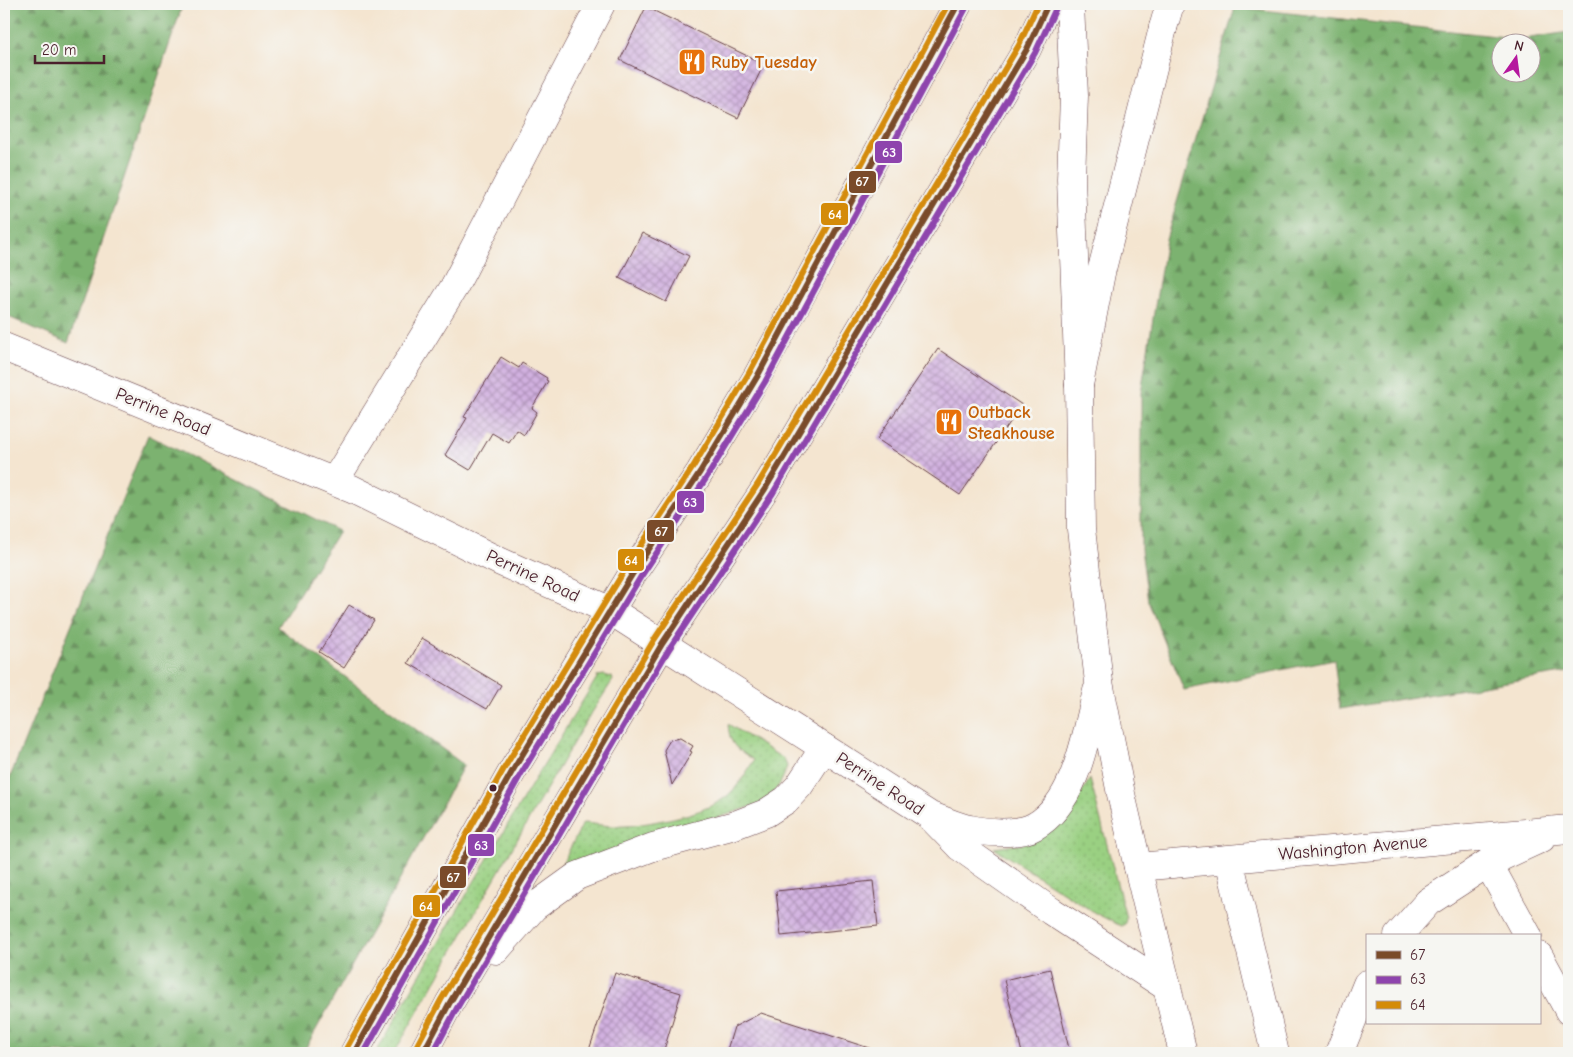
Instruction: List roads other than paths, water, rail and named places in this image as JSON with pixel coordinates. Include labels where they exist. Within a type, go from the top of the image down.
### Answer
[{"type":"main road","points":[[334,482],[454,287],[601,4]]},
{"type":"main road","points":[[354,1053],[513,770],[633,573],[700,472],[757,377],[958,4]]},
{"type":"main road","points":[[423,1053],[449,1004],[662,644],[765,489],[1027,49],[1048,4]]},
{"type":"main road","points":[[1070,4],[1074,96],[1071,179],[1079,385],[1081,529],[1099,682],[1121,794],[1183,1053]]},
{"type":"main road","points":[[1079,385],[1102,273],[1166,16],[1176,4]]},
{"type":"main road","name":"Perrine Road","points":[[4,347],[334,482],[500,562],[611,611],[929,815],[960,847],[1051,911],[1167,987]]},
{"type":"main road","points":[[929,815],[969,829],[1008,833],[1034,827],[1053,812],[1070,785],[1083,746],[1099,682]]},
{"type":"main road","points":[[449,1004],[534,907],[577,876],[653,847],[735,825],[766,813],[786,800],[799,786],[824,748]]},
{"type":"main road","points":[[1400,934],[1428,902],[1488,863],[1564,829]]},
{"type":"main road","name":"Washington Avenue","points":[[1138,867],[1564,829]]},
{"type":"main road","points":[[1229,859],[1275,1053]]},
{"type":"main road","points":[[1488,863],[1527,934]]},
{"type":"main road","points":[[1540,958],[1569,1011]]},
{"type":"main road","points":[[1339,1053],[1366,986]]},
{"type":"place","name":"Ruby Tuesday","points":[[692,62]]},
{"type":"place","name":"Outback Steakhouse","points":[[949,422]]}]
